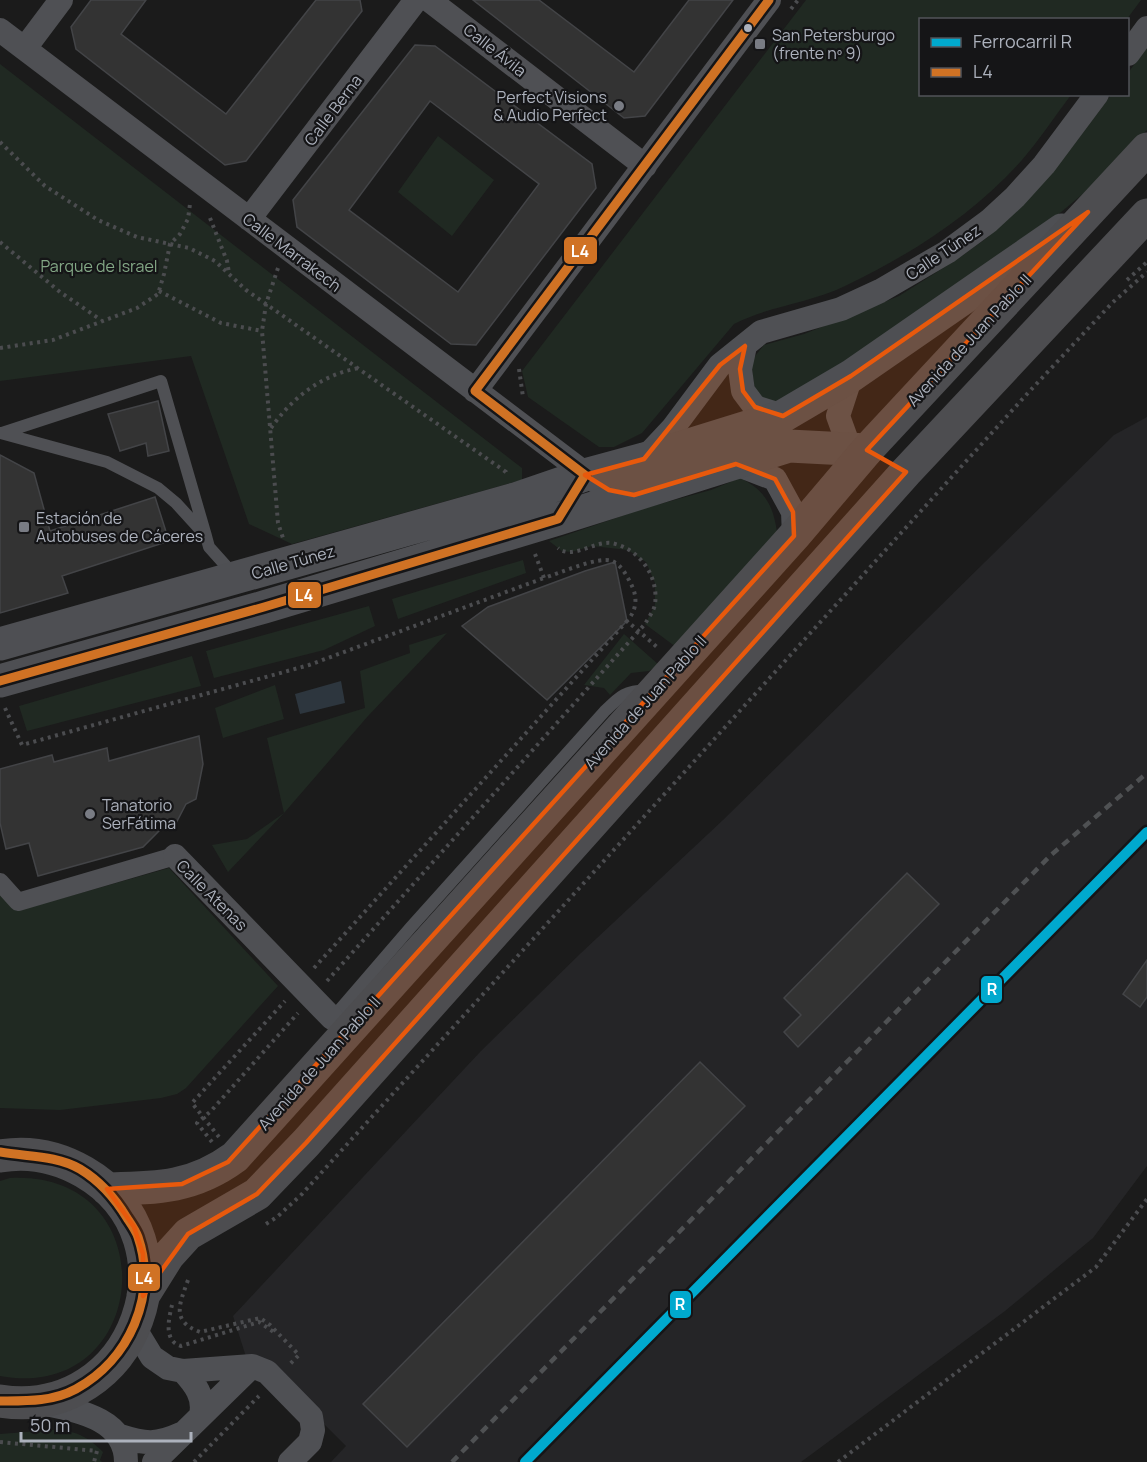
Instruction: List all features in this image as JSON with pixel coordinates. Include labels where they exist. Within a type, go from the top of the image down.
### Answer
[{"type":"highway","name":"Avenida de Juan Pablo II","points":[[107,1189],[182,1184],[213,1173],[232,1159],[332,1033],[678,666],[794,536],[859,449],[1147,149]]},
{"type":"highway","points":[[159,1296],[168,1256],[188,1234],[265,1212],[314,1134],[906,472],[1147,215]]},
{"type":"highway","points":[[859,449],[906,472]]},
{"type":"highway","points":[[4,1154],[42,1156],[73,1166],[93,1177],[107,1189],[124,1209],[134,1227],[143,1254],[145,1274],[159,1296]]},
{"type":"highway","points":[[11,1403],[67,1394],[87,1384],[103,1372],[122,1351],[135,1329],[142,1304],[159,1296]]},
{"type":"main road","name":"Calle Túnez","points":[[2,693],[264,607],[520,514],[585,475],[783,416],[851,376],[1088,212]]},
{"type":"main road","points":[[1090,277],[1147,234]]},
{"type":"main road","name":"Calle Túnez","points":[[0,644],[291,562],[520,514],[558,519],[789,446],[859,449]]},
{"type":"street","points":[[25,48],[61,0]]},
{"type":"street","name":"Calle Berna","points":[[249,219],[417,0]]},
{"type":"street","name":"Calle Ávila","points":[[429,0],[645,166]]},
{"type":"street","points":[[475,391],[769,0]]},
{"type":"street","points":[[1129,53],[1147,28]]},
{"type":"street","name":"Calle Marrakech","points":[[0,30],[585,475]]},
{"type":"street","name":"Calle Túnez","points":[[644,459],[673,428],[720,365],[761,332],[841,309],[880,291],[947,252],[989,221],[1044,165],[1096,96]]},
{"type":"street","points":[[745,346],[740,369],[743,391],[755,407],[783,416]]},
{"type":"street","points":[[851,376],[838,416],[859,449]]},
{"type":"street","points":[[736,464],[775,479],[793,512],[794,536]]},
{"type":"street","points":[[558,519],[585,475],[609,490],[634,495]]},
{"type":"street","points":[[237,578],[264,607]]},
{"type":"street","name":"Calle Atenas","points":[[0,882],[18,902],[175,856],[306,991],[332,1033]]},
{"type":"street","points":[[135,1329],[152,1357],[168,1368],[183,1371],[252,1366],[267,1372],[311,1417],[313,1430],[310,1442],[290,1462]]},
{"type":"street","points":[[154,1462],[252,1366]]},
{"type":"street","points":[[183,1371],[201,1396],[203,1406],[201,1415]]},
{"type":"street","points":[[11,1403],[90,1416],[109,1426],[120,1436],[126,1450],[126,1462]]},
{"type":"street","points":[[120,1436],[151,1443],[165,1441],[183,1434]]},
{"type":"lane","points":[[1,433],[161,381],[209,547],[237,578]]},
{"type":"lane","points":[[1,433],[107,462],[158,488],[177,502],[206,536]]},
{"type":"path","points":[[0,142],[45,186],[98,220],[137,237],[189,248],[215,261],[246,290],[506,472],[544,578]]},
{"type":"path","points":[[0,348],[53,340],[136,308],[158,294],[170,244],[180,234],[188,219],[191,201],[197,207]]},
{"type":"path","points":[[204,213],[210,218],[227,261],[229,274]]},
{"type":"path","points":[[0,242],[60,292],[102,321]]},
{"type":"path","points":[[289,249],[277,270],[266,304],[261,331],[278,523],[291,562]]},
{"type":"path","points":[[1122,284],[1147,262]]},
{"type":"path","points":[[265,1212],[302,1194],[1035,386],[1112,303],[1147,272]]},
{"type":"path","points":[[159,291],[221,322],[261,331]]},
{"type":"path","points":[[270,429],[283,411],[316,383],[341,371],[359,368]]},
{"type":"path","points":[[232,1159],[192,1103],[306,991],[645,624],[655,605],[655,583],[646,562],[628,550],[610,543],[571,552],[562,551],[549,541],[536,540],[520,514]]},
{"type":"path","points":[[2,693],[22,745],[309,665],[544,578],[604,560],[615,562],[630,580],[635,592],[636,603],[632,615],[306,991],[197,1123],[232,1159]]},
{"type":"path","points":[[627,621],[678,666]]},
{"type":"path","points":[[838,1462],[1096,1267],[1147,1199]]},
{"type":"path","points":[[183,1322],[178,1308],[188,1280],[193,1273]]},
{"type":"path","points":[[159,1296],[168,1321],[170,1337],[175,1344],[181,1346],[259,1322],[280,1336]]},
{"type":"path","points":[[0,1442],[97,1451],[94,1462]]},
{"type":"highlighted area","points":[[1088,212],[867,450],[906,472],[306,1143],[257,1194],[188,1234],[143,1296],[143,1254],[134,1227],[107,1189],[182,1184],[228,1162],[794,536],[793,512],[775,479],[736,464],[634,495],[609,490],[585,475],[644,459],[720,365],[745,346],[740,369],[743,391],[755,407],[783,416],[851,376]]},
{"type":"shaded area","points":[[1147,417],[1147,1166],[1093,1238],[1005,1311],[801,1462],[331,1462],[346,1446],[297,1397],[248,1363],[233,1316],[481,1051],[581,953],[723,820],[1114,435]]},
{"type":"shaded area","points":[[341,681],[345,703],[300,714],[295,694]]},
{"type":"green space","points":[[806,0],[1141,0],[1128,18],[919,18],[919,96],[1070,96],[1022,160],[1003,180],[940,232],[893,261],[832,292],[761,313],[734,324],[642,433],[614,447],[599,447],[528,397],[522,371]]},
{"type":"green space","points":[[1147,47],[1147,130],[1096,183],[979,277],[775,405],[755,393],[751,361],[764,345],[804,334],[899,296],[988,237],[1073,146],[1110,96],[1129,96],[1129,72]]},
{"type":"green space","name":"Parque de Israel","points":[[0,64],[522,468],[522,480],[292,544],[249,524],[191,356],[0,381]]},
{"type":"green space","points":[[438,136],[494,180],[452,236],[398,192]]},
{"type":"green space","points":[[740,478],[762,493],[770,506],[777,532],[676,647],[645,624],[655,605],[655,583],[646,562],[628,550],[592,546],[571,552],[562,551],[549,541],[645,508],[711,490]]},
{"type":"green space","points":[[523,560],[526,573],[398,619],[392,599]]},
{"type":"green space","points":[[369,606],[375,626],[324,650],[214,678],[206,651]]},
{"type":"green space","points":[[447,633],[368,716],[284,813],[267,738],[365,708],[360,671],[410,653],[409,645]]},
{"type":"green space","points":[[624,634],[659,665],[649,671],[631,673],[610,695],[604,688],[584,685]]},
{"type":"green space","points":[[192,656],[201,686],[27,731],[19,706]]},
{"type":"green space","points":[[275,685],[284,719],[223,738],[215,708]]},
{"type":"green space","points":[[284,813],[228,872],[212,845],[247,839]]},
{"type":"green space","points":[[169,868],[278,986],[186,1088],[177,1094],[60,1110],[0,1108],[0,892],[17,911]]},
{"type":"green space","points":[[10,1178],[61,1185],[97,1210],[117,1245],[122,1284],[112,1324],[88,1356],[51,1375],[0,1376],[0,1181]]},
{"type":"green space","points":[[67,1431],[86,1438],[103,1452],[100,1460],[102,1462],[0,1462],[0,1434]]},
{"type":"building","points":[[91,0],[146,0],[121,34],[226,114],[316,0],[360,0],[362,11],[246,161],[225,165],[76,49],[71,27]]},
{"type":"building","points":[[473,0],[539,0],[634,72],[689,0],[733,0],[645,116],[624,118]]},
{"type":"building","points":[[415,45],[435,46],[592,164],[596,188],[476,345],[451,344],[297,227],[293,200]],"holes":[[[430,101],[539,184],[458,292],[349,210]]]},
{"type":"building","points":[[158,401],[169,451],[148,456],[146,443],[120,451],[108,414]]},
{"type":"building","points":[[0,455],[34,473],[50,531],[155,497],[169,541],[62,576],[68,593],[0,613]]},
{"type":"building","points":[[615,562],[627,621],[547,700],[462,626],[488,607]]},
{"type":"building","name":"Tanatorio SerFátima","points":[[199,736],[203,764],[196,799],[186,804],[173,829],[161,829],[143,847],[38,876],[29,843],[6,849],[0,823],[0,769],[52,755],[54,762],[107,748],[109,761]]},
{"type":"building","points":[[907,873],[939,904],[798,1047],[784,1032],[801,1015],[784,998]]},
{"type":"building","points":[[1147,960],[1147,997],[1140,1007],[1123,994]]},
{"type":"building","points":[[700,1062],[745,1106],[407,1447],[363,1404]]},
{"type":"railway","points":[[452,1462],[1051,855],[1147,773]]},
{"type":"rail line","name":"R","points":[[525,1462],[1147,832]]},
{"type":"transit line","name":"L4","points":[[585,475],[475,391],[769,0]]},
{"type":"transit line","name":"L4","points":[[0,681],[264,607],[558,519],[585,475]]},
{"type":"transit line","name":"L4","points":[[0,1152],[41,1157],[71,1164],[106,1190],[137,1235],[143,1259],[144,1282],[141,1303],[124,1344],[95,1377],[76,1389],[58,1396],[39,1400],[0,1401]]},
{"type":"place","name":"San Petersburgo (frente nº 9)","points":[[760,44]]},
{"type":"place","name":"Perfect Visions & Audio Perfect","points":[[619,106]]},
{"type":"place","name":"Estación de Autobuses de Cáceres","points":[[24,527]]},
{"type":"place","name":"Tanatorio SerFátima","points":[[90,814]]}]
